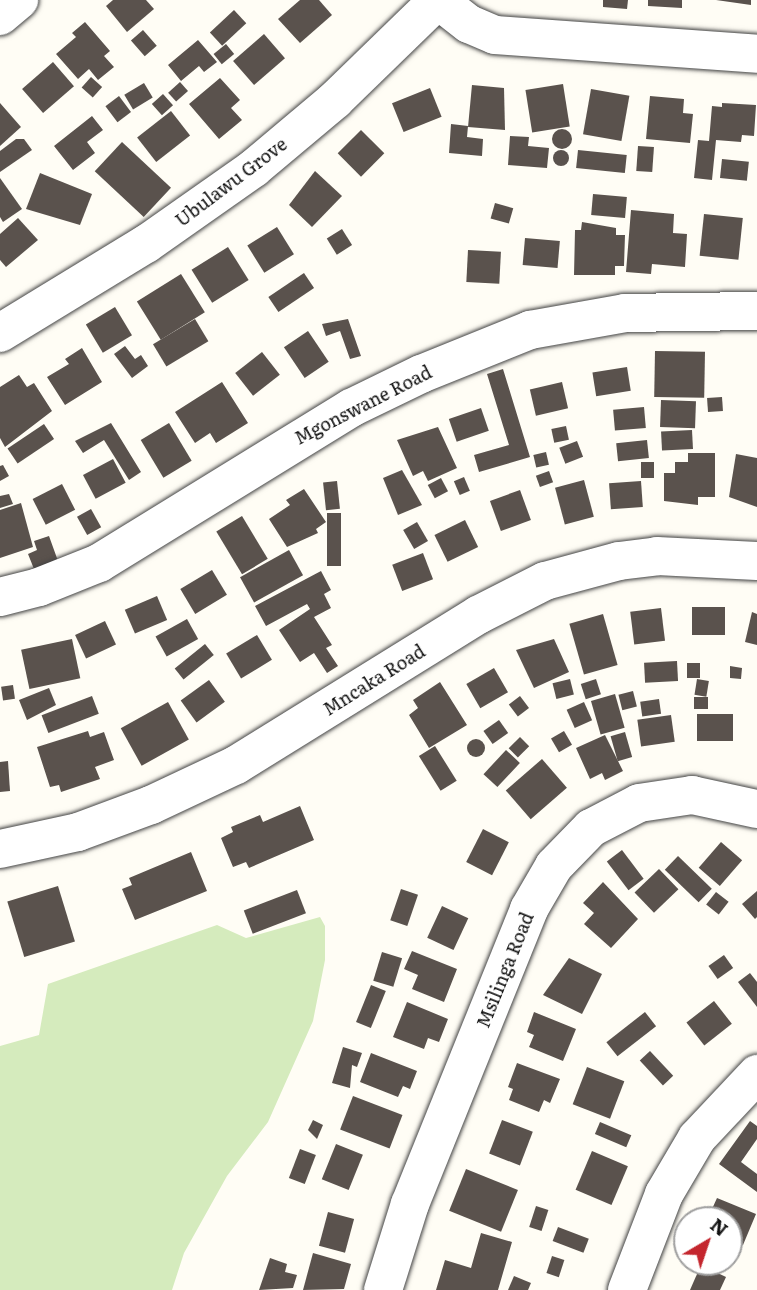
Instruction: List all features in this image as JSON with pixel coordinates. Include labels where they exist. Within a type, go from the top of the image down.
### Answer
[{"type":"street","points":[[0,16],[19,0]]},
{"type":"street","name":"Ubulawu Grove","points":[[0,332],[146,244],[254,168],[335,100],[438,0],[469,24],[495,35],[757,54]]},
{"type":"street","name":"Mgonswane Road","points":[[0,597],[99,563],[351,408],[421,374],[530,330],[625,313],[757,311]]},
{"type":"street","name":"Mncaka Road","points":[[0,849],[78,832],[151,805],[224,771],[478,615],[545,582],[607,564],[657,556],[757,561]]},
{"type":"street","name":"Msilinga Road","points":[[383,1290],[415,1191],[529,909],[554,866],[591,828],[639,803],[692,795],[757,809]]},
{"type":"street","points":[[627,1290],[664,1195],[697,1138],[757,1074]]},
{"type":"green space","points":[[320,917],[325,926],[325,960],[313,1021],[268,1122],[227,1176],[184,1253],[172,1290],[0,1290],[0,1046],[39,1035],[48,984],[217,925],[246,938]]},
{"type":"building","points":[[113,0],[146,0],[154,9],[127,32],[106,6]]},
{"type":"building","points":[[300,0],[319,0],[332,15],[300,43],[278,19]]},
{"type":"building","points":[[603,0],[628,0],[627,9],[603,7]]},
{"type":"building","points":[[648,0],[682,0],[682,8],[648,6]]},
{"type":"building","points":[[716,0],[751,0],[751,5]]},
{"type":"building","points":[[234,10],[246,23],[222,46],[210,33]]},
{"type":"building","points":[[85,22],[110,51],[104,56],[114,67],[98,80],[89,69],[78,79],[56,54],[76,37],[72,33]]},
{"type":"building","points":[[143,30],[157,46],[145,56],[131,40]]},
{"type":"building","points":[[264,34],[285,58],[254,85],[233,61]]},
{"type":"building","points":[[198,40],[217,62],[204,72],[199,66],[181,81],[168,65]]},
{"type":"building","points":[[226,44],[234,54],[222,64],[214,54]]},
{"type":"building","points":[[53,62],[74,86],[43,113],[22,89]]},
{"type":"building","points":[[91,77],[102,87],[93,97],[82,87]]},
{"type":"building","points":[[220,78],[240,100],[231,108],[242,120],[219,139],[189,104]]},
{"type":"building","points":[[180,82],[188,91],[176,102],[168,93]]},
{"type":"building","points":[[144,83],[153,98],[133,109],[124,95]]},
{"type":"building","points":[[563,84],[570,126],[532,132],[525,90]]},
{"type":"building","points":[[472,85],[504,88],[505,130],[468,127]]},
{"type":"building","points":[[430,88],[442,117],[404,132],[392,103]]},
{"type":"building","points":[[591,89],[629,96],[621,141],[583,134]]},
{"type":"building","points":[[163,94],[173,105],[162,115],[152,104]]},
{"type":"building","points":[[119,96],[131,112],[117,122],[105,106]]},
{"type":"building","points":[[650,96],[684,99],[683,113],[693,114],[690,143],[646,139]]},
{"type":"building","points":[[0,103],[21,127],[0,146]]},
{"type":"building","points":[[722,103],[756,105],[754,136],[742,135],[741,142],[716,140],[712,180],[694,178],[698,140],[709,141],[712,106],[722,107]]},
{"type":"building","points":[[171,111],[190,135],[156,162],[137,137]]},
{"type":"building","points":[[92,116],[103,130],[87,142],[95,153],[73,170],[54,146]]},
{"type":"building","points":[[451,124],[468,126],[467,137],[483,139],[482,156],[449,153]]},
{"type":"building","points":[[562,129],[569,132],[572,139],[569,146],[562,149],[555,146],[552,139],[555,132]]},
{"type":"building","points":[[361,130],[384,153],[361,177],[338,153]]},
{"type":"building","points":[[510,136],[529,137],[528,146],[549,148],[547,168],[508,165]]},
{"type":"building","points":[[16,139],[24,139],[32,150],[0,172],[0,151]]},
{"type":"building","points":[[122,142],[171,188],[144,217],[95,171]]},
{"type":"building","points":[[638,146],[654,147],[652,172],[636,171]]},
{"type":"building","points":[[558,150],[564,150],[569,158],[567,164],[558,166],[553,161],[553,155]]},
{"type":"building","points":[[578,150],[627,155],[625,173],[576,168]]},
{"type":"building","points":[[722,159],[749,162],[747,181],[720,178]]},
{"type":"building","points":[[315,171],[342,196],[312,227],[289,205]]},
{"type":"building","points":[[40,173],[92,194],[80,225],[26,209]]},
{"type":"building","points":[[0,178],[22,209],[3,222],[0,217]]},
{"type":"building","points":[[593,194],[627,197],[625,218],[591,215]]},
{"type":"building","points":[[495,203],[513,208],[509,224],[491,218]]},
{"type":"building","points":[[631,210],[674,214],[673,233],[687,234],[685,267],[652,264],[651,274],[626,272]]},
{"type":"building","points":[[704,214],[743,218],[738,260],[700,256]]},
{"type":"building","points":[[18,218],[38,240],[6,267],[0,260],[0,234]]},
{"type":"building","points":[[582,222],[616,228],[616,235],[625,235],[624,266],[615,266],[615,275],[574,275],[575,230],[581,230]]},
{"type":"building","points":[[277,227],[294,254],[264,273],[247,246]]},
{"type":"building","points":[[342,229],[352,245],[337,255],[327,239]]},
{"type":"building","points":[[525,238],[560,241],[558,268],[523,265]]},
{"type":"building","points":[[228,247],[249,280],[212,303],[192,270]]},
{"type":"building","points":[[468,250],[501,252],[499,284],[466,282]]},
{"type":"building","points":[[304,273],[314,288],[278,312],[268,297]]},
{"type":"building","points":[[181,274],[205,312],[161,340],[137,302]]},
{"type":"building","points":[[115,307],[132,335],[103,353],[86,325]]},
{"type":"building","points":[[195,319],[208,341],[166,367],[153,344]]},
{"type":"building","points":[[348,319],[361,356],[350,359],[340,331],[326,336],[322,324]]},
{"type":"building","points":[[308,331],[329,362],[305,378],[284,347]]},
{"type":"building","points":[[125,346],[135,359],[141,355],[148,366],[132,378],[114,354]]},
{"type":"building","points":[[82,348],[102,382],[65,405],[47,377],[69,364],[65,359]]},
{"type":"building","points":[[655,351],[705,352],[704,398],[654,397]]},
{"type":"building","points":[[262,352],[280,375],[253,396],[235,373]]},
{"type":"building","points":[[627,367],[631,391],[596,396],[592,372]]},
{"type":"building","points":[[503,369],[530,457],[479,472],[474,455],[509,445],[487,374]]},
{"type":"building","points":[[19,375],[27,387],[34,383],[52,411],[5,447],[0,438],[0,387]]},
{"type":"building","points":[[222,382],[248,423],[216,443],[210,433],[195,443],[175,412]]},
{"type":"building","points":[[562,382],[568,408],[536,416],[530,389]]},
{"type":"building","points":[[722,397],[723,411],[708,412],[707,398]]},
{"type":"building","points":[[661,400],[696,401],[695,428],[660,427]]},
{"type":"building","points":[[644,407],[646,428],[615,431],[613,410]]},
{"type":"building","points":[[481,408],[489,431],[457,442],[449,419]]},
{"type":"building","points":[[111,423],[141,472],[129,480],[104,440],[83,453],[75,441]]},
{"type":"building","points":[[169,423],[192,461],[163,478],[141,440]]},
{"type":"building","points":[[44,424],[54,439],[18,464],[8,449]]},
{"type":"building","points":[[566,426],[569,440],[554,443],[551,429]]},
{"type":"building","points":[[438,427],[457,468],[428,481],[423,471],[413,476],[397,440]]},
{"type":"building","points":[[692,430],[693,449],[662,451],[661,432]]},
{"type":"building","points":[[647,440],[649,458],[618,461],[616,443]]},
{"type":"building","points":[[577,441],[583,457],[565,464],[559,448]]},
{"type":"building","points":[[546,452],[549,465],[536,468],[533,455]]},
{"type":"building","points":[[688,453],[715,453],[715,497],[698,497],[698,505],[664,501],[664,473],[675,473],[675,462],[688,462]]},
{"type":"building","points":[[736,454],[757,458],[757,507],[729,497]]},
{"type":"building","points":[[113,459],[126,483],[96,499],[83,475]]},
{"type":"building","points":[[641,462],[654,462],[654,478],[641,478]]},
{"type":"building","points":[[3,465],[9,476],[0,481],[0,466]]},
{"type":"building","points":[[402,470],[422,505],[398,515],[383,478]]},
{"type":"building","points":[[549,471],[553,482],[540,487],[536,476]]},
{"type":"building","points":[[464,477],[470,491],[460,495],[454,481]]},
{"type":"building","points":[[441,478],[448,491],[435,498],[428,485]]},
{"type":"building","points":[[584,480],[594,517],[565,524],[555,488]]},
{"type":"building","points":[[337,481],[340,509],[326,510],[323,482]]},
{"type":"building","points":[[641,481],[643,507],[611,509],[609,483]]},
{"type":"building","points":[[62,484],[75,510],[46,525],[33,499]]},
{"type":"building","points":[[304,489],[326,522],[316,529],[318,533],[287,547],[269,519],[290,505],[286,500]]},
{"type":"building","points":[[520,490],[531,520],[501,531],[490,501]]},
{"type":"building","points":[[9,494],[13,504],[0,508],[0,496]]},
{"type":"building","points":[[21,503],[33,547],[0,558],[0,510]]},
{"type":"building","points":[[91,509],[101,527],[87,535],[77,517]]},
{"type":"building","points":[[327,513],[341,513],[341,566],[327,566]]},
{"type":"building","points":[[242,516],[268,559],[242,574],[216,531]]},
{"type":"building","points":[[465,520],[478,547],[448,562],[434,535]]},
{"type":"building","points":[[417,522],[428,541],[414,549],[403,530]]},
{"type":"building","points":[[49,536],[58,561],[34,569],[28,554],[37,550],[34,541]]},
{"type":"building","points":[[289,550],[303,575],[254,603],[240,577]]},
{"type":"building","points":[[423,553],[433,579],[402,591],[392,565]]},
{"type":"building","points":[[212,570],[227,595],[195,614],[180,589]]},
{"type":"building","points":[[321,571],[331,590],[324,594],[331,608],[314,617],[332,645],[326,648],[338,666],[327,673],[314,653],[300,662],[279,630],[310,609],[307,604],[266,626],[255,606]]},
{"type":"building","points":[[157,596],[167,620],[135,634],[125,610]]},
{"type":"building","points":[[692,607],[725,607],[725,635],[692,635]]},
{"type":"building","points":[[661,608],[665,641],[634,645],[630,612]]},
{"type":"building","points":[[752,612],[757,614],[757,645],[745,642]]},
{"type":"building","points":[[603,614],[618,665],[584,675],[569,624]]},
{"type":"building","points":[[187,619],[198,639],[167,657],[156,636]]},
{"type":"building","points":[[105,621],[116,645],[86,659],[75,635]]},
{"type":"building","points":[[257,635],[272,660],[241,678],[226,654]]},
{"type":"building","points":[[72,639],[80,678],[29,689],[21,650]]},
{"type":"building","points":[[554,639],[569,672],[534,688],[516,650]]},
{"type":"building","points":[[205,644],[214,655],[184,679],[175,669]]},
{"type":"building","points":[[677,661],[678,681],[645,683],[644,663]]},
{"type":"building","points":[[687,663],[700,663],[700,678],[687,678]]},
{"type":"building","points":[[730,666],[742,668],[741,679],[730,678]]},
{"type":"building","points":[[494,668],[508,692],[480,708],[466,684]]},
{"type":"building","points":[[570,679],[574,695],[556,699],[553,683]]},
{"type":"building","points":[[596,679],[601,694],[586,699],[581,684]]},
{"type":"building","points":[[697,679],[709,681],[706,697],[694,695]]},
{"type":"building","points":[[209,680],[225,702],[197,722],[181,701]]},
{"type":"building","points":[[440,682],[467,725],[429,748],[409,715],[418,708],[413,700]]},
{"type":"building","points":[[13,685],[15,699],[3,701],[1,687]]},
{"type":"building","points":[[49,688],[56,705],[27,720],[19,700]]},
{"type":"building","points":[[633,691],[637,707],[622,710],[618,695]]},
{"type":"building","points":[[615,694],[625,728],[601,735],[591,701]]},
{"type":"building","points":[[92,696],[99,714],[48,733],[42,715]]},
{"type":"building","points":[[520,696],[529,708],[518,716],[509,704]]},
{"type":"building","points":[[694,697],[708,697],[708,709],[694,709]]},
{"type":"building","points":[[659,699],[661,714],[642,716],[640,702]]},
{"type":"building","points":[[168,702],[189,740],[142,766],[121,728]]},
{"type":"building","points":[[584,702],[592,720],[575,728],[567,710]]},
{"type":"building","points":[[697,714],[733,714],[733,741],[697,741]]},
{"type":"building","points":[[671,715],[675,742],[641,746],[637,720]]},
{"type":"building","points":[[499,720],[508,733],[493,744],[483,731]]},
{"type":"building","points":[[88,731],[90,737],[104,732],[114,760],[95,767],[100,779],[61,792],[59,785],[50,787],[37,747]]},
{"type":"building","points":[[564,731],[572,745],[559,752],[551,738]]},
{"type":"building","points":[[625,732],[632,757],[618,761],[611,736]]},
{"type":"building","points":[[605,735],[623,771],[605,780],[602,773],[590,779],[576,748]]},
{"type":"building","points":[[520,737],[529,746],[518,758],[509,748]]},
{"type":"building","points":[[472,739],[480,739],[485,748],[483,755],[472,757],[467,752],[467,744]]},
{"type":"building","points":[[435,746],[457,781],[441,791],[419,756]]},
{"type":"building","points":[[506,750],[520,763],[497,787],[483,774]]},
{"type":"building","points":[[542,759],[567,788],[531,819],[506,790]]},
{"type":"building","points":[[8,761],[10,791],[0,792],[0,762]]},
{"type":"building","points":[[300,806],[314,840],[249,868],[246,862],[233,867],[221,838],[233,832],[231,827],[260,815],[263,822]]},
{"type":"building","points":[[483,829],[509,842],[492,875],[466,862]]},
{"type":"building","points":[[721,842],[742,860],[720,886],[699,868]]},
{"type":"building","points":[[622,850],[644,879],[628,890],[607,861]]},
{"type":"building","points":[[191,852],[207,891],[135,920],[122,889],[132,885],[129,878]]},
{"type":"building","points":[[678,856],[712,889],[699,902],[665,870]]},
{"type":"building","points":[[659,869],[678,889],[654,913],[635,893]]},
{"type":"building","points":[[603,882],[638,919],[611,948],[584,924],[594,913],[583,903]]},
{"type":"building","points":[[58,886],[75,941],[24,957],[7,901]]},
{"type":"building","points":[[401,889],[418,895],[407,926],[390,920]]},
{"type":"building","points":[[297,890],[306,913],[253,934],[244,910]]},
{"type":"building","points":[[757,891],[757,917],[755,919],[742,904]]},
{"type":"building","points":[[716,892],[729,902],[719,914],[706,905]]},
{"type":"building","points":[[442,906],[468,918],[453,950],[427,938]]},
{"type":"building","points":[[412,951],[457,969],[444,1002],[412,989],[418,975],[404,969]]},
{"type":"building","points":[[382,952],[402,958],[393,987],[373,981]]},
{"type":"building","points":[[724,955],[733,968],[718,979],[708,966]]},
{"type":"building","points":[[569,958],[602,974],[582,1014],[543,995]]},
{"type":"building","points":[[750,973],[757,982],[757,1007],[738,982]]},
{"type":"building","points":[[371,985],[386,991],[371,1028],[356,1022]]},
{"type":"building","points":[[714,1001],[732,1024],[704,1045],[686,1023]]},
{"type":"building","points":[[407,1002],[448,1019],[439,1042],[428,1038],[424,1049],[393,1037]]},
{"type":"building","points":[[534,1012],[576,1029],[563,1061],[529,1047],[534,1035],[527,1032]]},
{"type":"building","points":[[645,1012],[656,1026],[617,1056],[606,1042]]},
{"type":"building","points":[[343,1047],[362,1053],[357,1067],[352,1065],[350,1088],[332,1083]]},
{"type":"building","points":[[650,1051],[673,1076],[663,1085],[640,1061]]},
{"type":"building","points":[[371,1053],[417,1071],[410,1089],[403,1086],[398,1097],[360,1082]]},
{"type":"building","points":[[517,1063],[560,1079],[550,1103],[544,1100],[539,1112],[509,1100],[513,1089],[508,1087]]},
{"type":"building","points":[[587,1067],[624,1081],[610,1119],[573,1104]]},
{"type":"building","points":[[353,1096],[402,1115],[390,1149],[340,1130]]},
{"type":"building","points":[[313,1120],[323,1125],[317,1139],[308,1130]]},
{"type":"building","points":[[502,1120],[533,1132],[520,1165],[489,1154]]},
{"type":"building","points":[[750,1121],[757,1126],[757,1139],[741,1162],[757,1174],[757,1192],[719,1164]]},
{"type":"building","points":[[600,1122],[631,1135],[626,1147],[595,1134]]},
{"type":"building","points":[[336,1144],[363,1155],[349,1190],[322,1179]]},
{"type":"building","points":[[300,1149],[316,1155],[305,1184],[289,1178]]},
{"type":"building","points":[[592,1151],[628,1166],[611,1205],[576,1190]]},
{"type":"building","points":[[466,1169],[518,1190],[501,1232],[449,1211]]},
{"type":"building","points":[[717,1198],[736,1206],[713,1206]]},
{"type":"building","points":[[536,1206],[548,1210],[542,1231],[529,1227]]},
{"type":"building","points":[[743,1209],[756,1214],[743,1245]]},
{"type":"building","points":[[328,1212],[354,1219],[345,1253],[319,1246]]},
{"type":"building","points":[[558,1227],[589,1239],[583,1253],[553,1241]]},
{"type":"building","points":[[481,1233],[512,1242],[498,1290],[436,1290],[445,1260],[471,1268]]},
{"type":"building","points":[[313,1253],[351,1264],[344,1289],[303,1290]]},
{"type":"building","points":[[552,1256],[564,1260],[559,1277],[546,1273]]},
{"type":"building","points":[[270,1258],[287,1264],[285,1272],[297,1275],[293,1288],[259,1290]]},
{"type":"building","points":[[514,1276],[531,1283],[528,1290],[508,1290]]},
{"type":"building","points":[[696,1276],[726,1277],[720,1290],[690,1290]]}]
